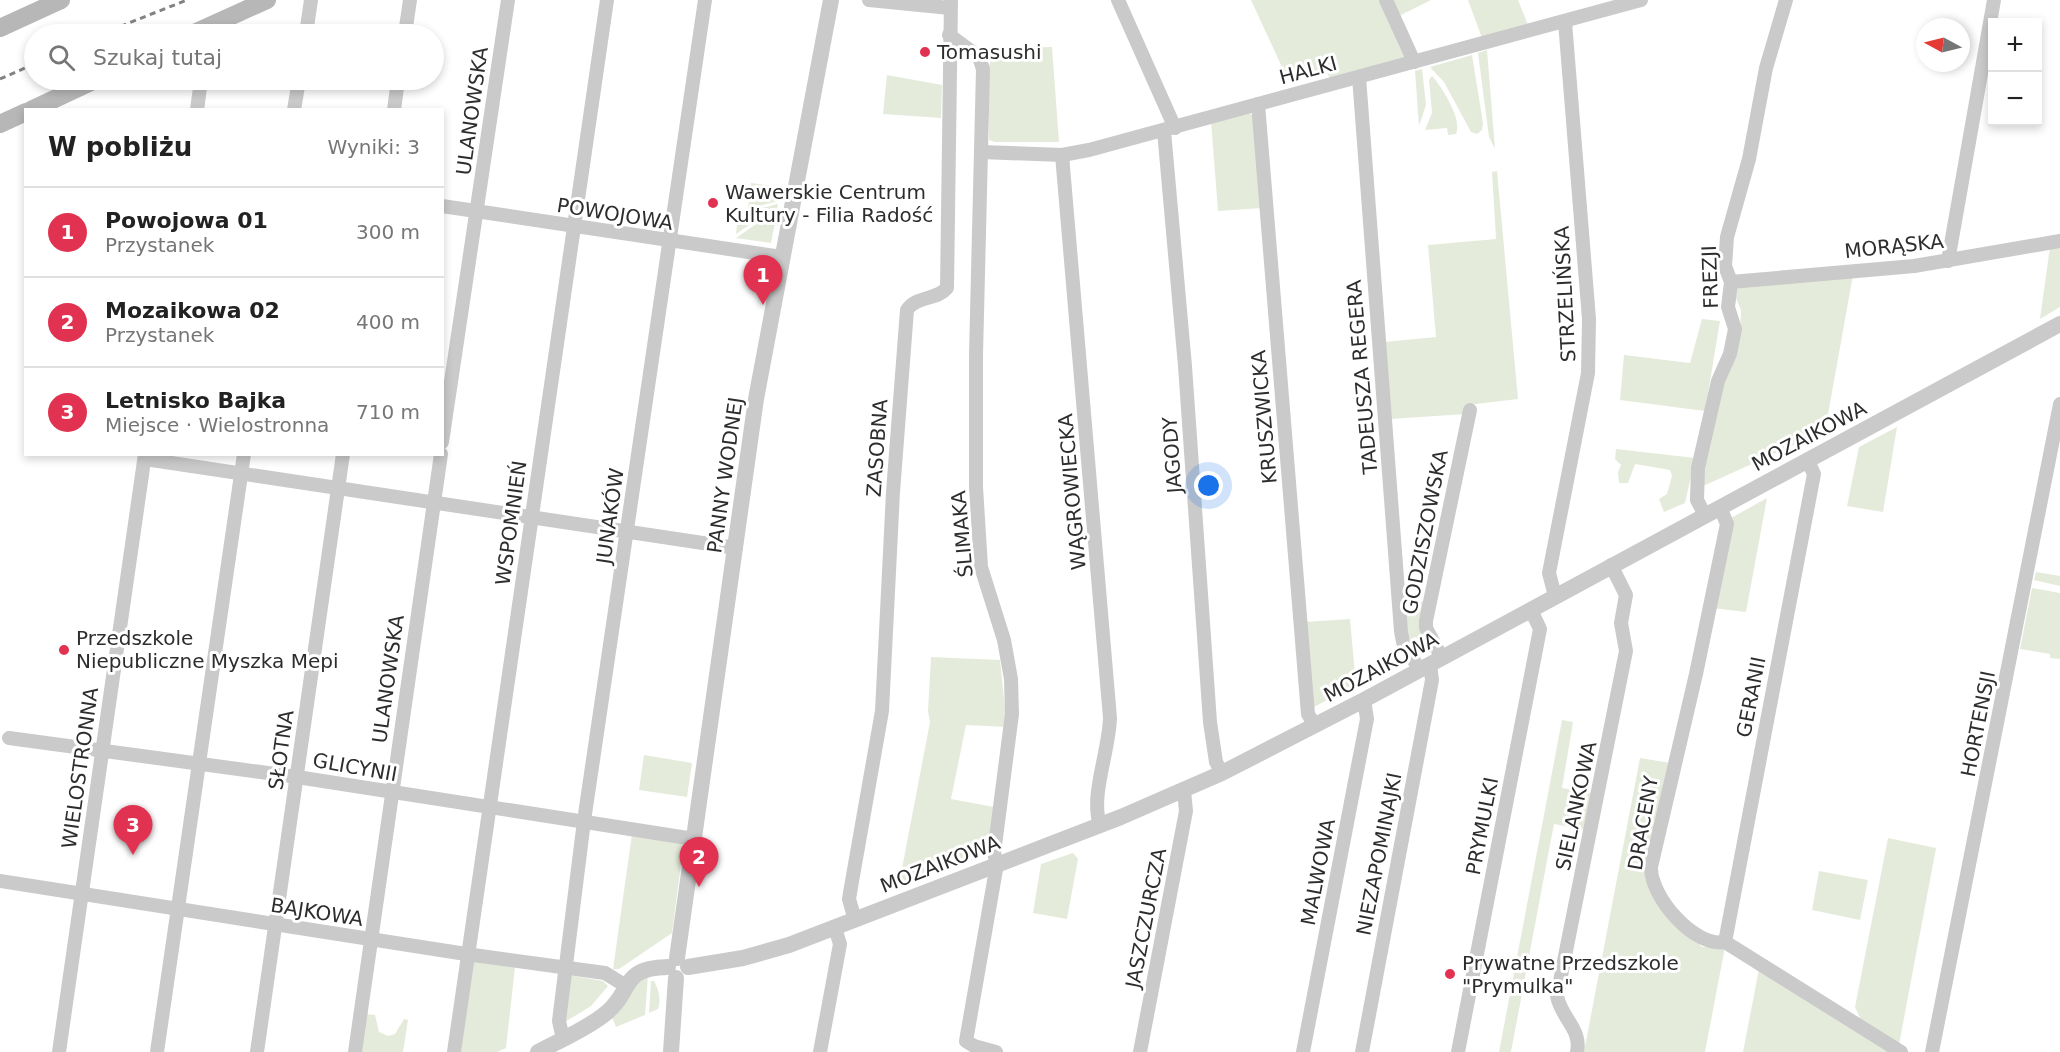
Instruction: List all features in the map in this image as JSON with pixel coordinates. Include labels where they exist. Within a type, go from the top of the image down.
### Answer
[{"type":"main road","points":[[0,28],[61,0]]},
{"type":"main road","points":[[219,24],[267,0]]},
{"type":"main road","points":[[35,108],[74,90]]},
{"type":"main road","points":[[0,124],[24,113]]},
{"type":"street","points":[[307,24],[311,0]]},
{"type":"street","points":[[406,24],[410,0]]},
{"type":"street","name":"ULANOWSKA","points":[[444,429],[508,0]]},
{"type":"street","name":"WSPOMNIEŃ","points":[[454,1052],[464,998],[466,954],[607,0]]},
{"type":"street","name":"JUNAKÓW","points":[[563,1039],[559,1021],[584,821],[705,0]]},
{"type":"street","name":"PANNY WODNEJ","points":[[671,1052],[677,967],[756,399],[831,0]]},
{"type":"street","points":[[869,0],[951,4]]},
{"type":"street","name":"JAGODY","points":[[1118,0],[1170,130],[1210,722],[1216,762],[1222,773]]},
{"type":"street","points":[[1386,0],[1414,62]]},
{"type":"street","name":"HALKI","points":[[981,152],[1062,154],[1170,130],[1641,0]]},
{"type":"street","name":"FREZJI","points":[[1705,515],[1697,500],[1696,487],[1718,381],[1733,344],[1736,329],[1728,306],[1731,282],[1725,266],[1727,237],[1749,159],[1766,68],[1786,0]]},
{"type":"street","points":[[1948,261],[1994,0]]},
{"type":"street","name":"ZASOBNA","points":[[855,920],[849,899],[882,711],[893,492],[907,310],[912,304],[943,293],[947,288],[951,4]]},
{"type":"street","name":"STRZELIŃSKA","points":[[1555,596],[1549,573],[1588,373],[1589,352],[1588,309],[1565,22]]},
{"type":"street","name":"ŚLIMAKA","points":[[949,35],[981,62],[976,487],[981,567],[1008,661],[1012,714],[994,853],[997,864],[966,1041],[974,1046],[996,1052]]},
{"type":"street","name":"TADEUSZA REGERA","points":[[1359,77],[1401,631],[1403,642],[1430,664]]},
{"type":"street","points":[[197,108],[200,90]]},
{"type":"street","points":[[294,108],[297,90]]},
{"type":"street","points":[[394,108],[397,90]]},
{"type":"street","name":"KRUSZWICKA","points":[[1258,104],[1308,714],[1314,726]]},
{"type":"street","name":"WĄGROWIECKA","points":[[1062,154],[1110,718],[1106,758],[1096,804],[1100,825]]},
{"type":"street","name":"POWOJOWA","points":[[444,206],[782,257]]},
{"type":"street","name":"MORĄSKA","points":[[1731,282],[1883,270],[2060,241]]},
{"type":"street","name":"MOZAIKOWA","points":[[538,1052],[604,1015],[614,1006],[626,986],[643,969],[743,958],[835,928],[1100,825],[1222,773],[1364,700],[2060,324]]},
{"type":"street","name":"HORTENSJI","points":[[1932,1052],[2060,404]]},
{"type":"street","name":"GODZISZOWSKA","points":[[1430,664],[1426,621],[1470,410]]},
{"type":"street","points":[[157,1052],[244,456]]},
{"type":"street","name":"SŁOTNA","points":[[257,1052],[343,456]]},
{"type":"street","name":"ULANOWSKA","points":[[355,1052],[441,456]]},
{"type":"street","points":[[145,457],[735,548]]},
{"type":"street","name":"WIELOSTRONNA","points":[[59,1052],[145,457]]},
{"type":"street","name":"GERANII","points":[[1725,942],[1814,474],[1808,460]]},
{"type":"street","name":"DRACENY","points":[[1720,507],[1727,524],[1650,879],[1656,892],[1697,937],[1710,943],[1725,942],[1901,1052]]},
{"type":"street","name":"SIELANKOWA","points":[[1577,1052],[1578,1036],[1559,1008],[1557,996],[1626,651],[1621,623],[1626,595],[1611,565]]},
{"type":"street","name":"PRYMULKI","points":[[1458,1052],[1540,629],[1531,610]]},
{"type":"street","name":"NIEZAPOMINAJKI","points":[[1362,1052],[1432,680],[1430,664]]},
{"type":"street","name":"MALWOWA","points":[[1303,1052],[1367,718],[1364,700]]},
{"type":"street","name":"GLICYNII","points":[[9,738],[297,777],[391,794],[694,839]]},
{"type":"street","name":"JASZCZURCZA","points":[[1140,1052],[1186,812],[1184,791]]},
{"type":"street","name":"BAJKOWA","points":[[0,881],[371,940],[605,973],[626,986]]},
{"type":"street","points":[[820,1052],[840,944],[835,928]]},
{"type":"green space","points":[[1251,0],[1379,0],[1404,58],[1330,79],[1326,70],[1288,80]]},
{"type":"green space","points":[[1392,0],[1431,0],[1399,16]]},
{"type":"green space","points":[[1468,0],[1518,0],[1528,25],[1482,38]]},
{"type":"green space","points":[[1052,47],[1059,142],[995,142],[989,140],[989,68],[993,48]]},
{"type":"green space","points":[[1487,50],[1495,149],[1489,137],[1478,53]]},
{"type":"green space","points":[[1472,55],[1483,123],[1482,130],[1477,134],[1471,132],[1444,82],[1430,67]]},
{"type":"green space","points":[[1422,69],[1426,105],[1419,126],[1415,71]]},
{"type":"green space","points":[[887,75],[942,85],[941,118],[883,114]]},
{"type":"green space","points":[[1432,76],[1446,95],[1454,112],[1457,121],[1456,134],[1448,135],[1447,128],[1425,130],[1432,113],[1429,80]]},
{"type":"green space","points":[[1247,111],[1255,118],[1262,208],[1218,211],[1211,121]]},
{"type":"green space","points":[[1497,171],[1518,399],[1468,405],[1466,414],[1390,419],[1384,342],[1436,337],[1428,245],[1496,239],[1492,172]]},
{"type":"green space","points":[[751,183],[781,187],[778,201],[748,209]]},
{"type":"green space","points":[[778,204],[775,219],[739,214]]},
{"type":"green space","points":[[738,216],[758,219],[736,234]]},
{"type":"green space","points":[[762,220],[775,222],[771,243],[736,238]]},
{"type":"green space","points":[[2060,245],[2060,307],[2040,319],[2050,247]]},
{"type":"green space","points":[[1853,275],[1825,431],[1701,487],[1720,382],[1740,335],[1741,310],[1735,296],[1738,286]]},
{"type":"green space","points":[[1702,319],[1720,321],[1705,411],[1620,400],[1624,355],[1690,363]]},
{"type":"green space","points":[[1897,427],[1883,512],[1847,506],[1859,447]]},
{"type":"green space","points":[[1616,449],[1695,458],[1685,503],[1664,512],[1659,499],[1667,494],[1672,476],[1670,470],[1635,464],[1628,483],[1619,483],[1618,472],[1621,465],[1615,459]]},
{"type":"green space","points":[[1767,498],[1746,612],[1712,608],[1731,518]]},
{"type":"green space","points":[[2036,572],[2060,576],[2060,586],[2034,580]]},
{"type":"green space","points":[[2032,588],[2060,593],[2060,659],[2050,658],[2050,654],[2020,649]]},
{"type":"green space","points":[[1427,601],[1428,645],[1420,649],[1416,637],[1410,640],[1403,603]]},
{"type":"green space","points":[[1350,619],[1356,685],[1314,707],[1305,622]]},
{"type":"green space","points":[[931,657],[1000,660],[1007,727],[966,725],[951,799],[994,807],[989,850],[899,884],[930,722],[928,711]]},
{"type":"green space","points":[[1562,720],[1573,722],[1562,788],[1592,793],[1586,830],[1554,824],[1511,1052],[1499,1052]]},
{"type":"green space","points":[[644,755],[692,763],[687,797],[639,790]]},
{"type":"green space","points":[[1640,758],[1671,763],[1645,878],[1651,892],[1702,947],[1725,947],[1705,1052],[1584,1052]]},
{"type":"green space","points":[[632,834],[684,841],[672,933],[619,969],[613,969]]},
{"type":"green space","points":[[1888,838],[1936,848],[1899,1045],[1861,1020],[1855,1007]]},
{"type":"green space","points":[[1073,853],[1078,859],[1067,919],[1033,913],[1041,864]]},
{"type":"green space","points":[[1819,871],[1868,880],[1860,920],[1812,910]]},
{"type":"green space","points":[[472,960],[515,967],[506,1048],[497,1052],[458,1052]]},
{"type":"green space","points":[[1759,969],[1895,1052],[1743,1052]]},
{"type":"green space","points":[[568,975],[603,981],[608,986],[591,1006],[565,1022]]},
{"type":"green space","points":[[648,975],[645,1015],[616,1027],[612,1017],[635,983]]},
{"type":"green space","points":[[651,981],[654,981],[657,988],[659,1002],[658,1009],[649,1013]]},
{"type":"green space","points":[[365,1014],[375,1015],[379,1032],[388,1036],[395,1034],[404,1019],[408,1020],[403,1052],[360,1052]]},
{"type":"railway","points":[[126,24],[187,0]]},
{"type":"railway","points":[[0,79],[24,68]]},
{"type":"place","name":"Tomasushi","points":[[925,52]]},
{"type":"place","name":"Wawerskie Centrum Kultury - Filia Radość","points":[[713,203]]},
{"type":"place","name":"Powojowa 01","points":[[763,305]]},
{"type":"place","name":"Przedszkole Niepubliczne Myszka Mepi","points":[[64,650]]},
{"type":"place","name":"Letnisko Bajka","points":[[133,855]]},
{"type":"place","name":"Mozaikowa 02","points":[[699,887]]},
{"type":"place","name":"Prywatne Przedszkole \"Prymulka\"","points":[[1450,974]]}]
